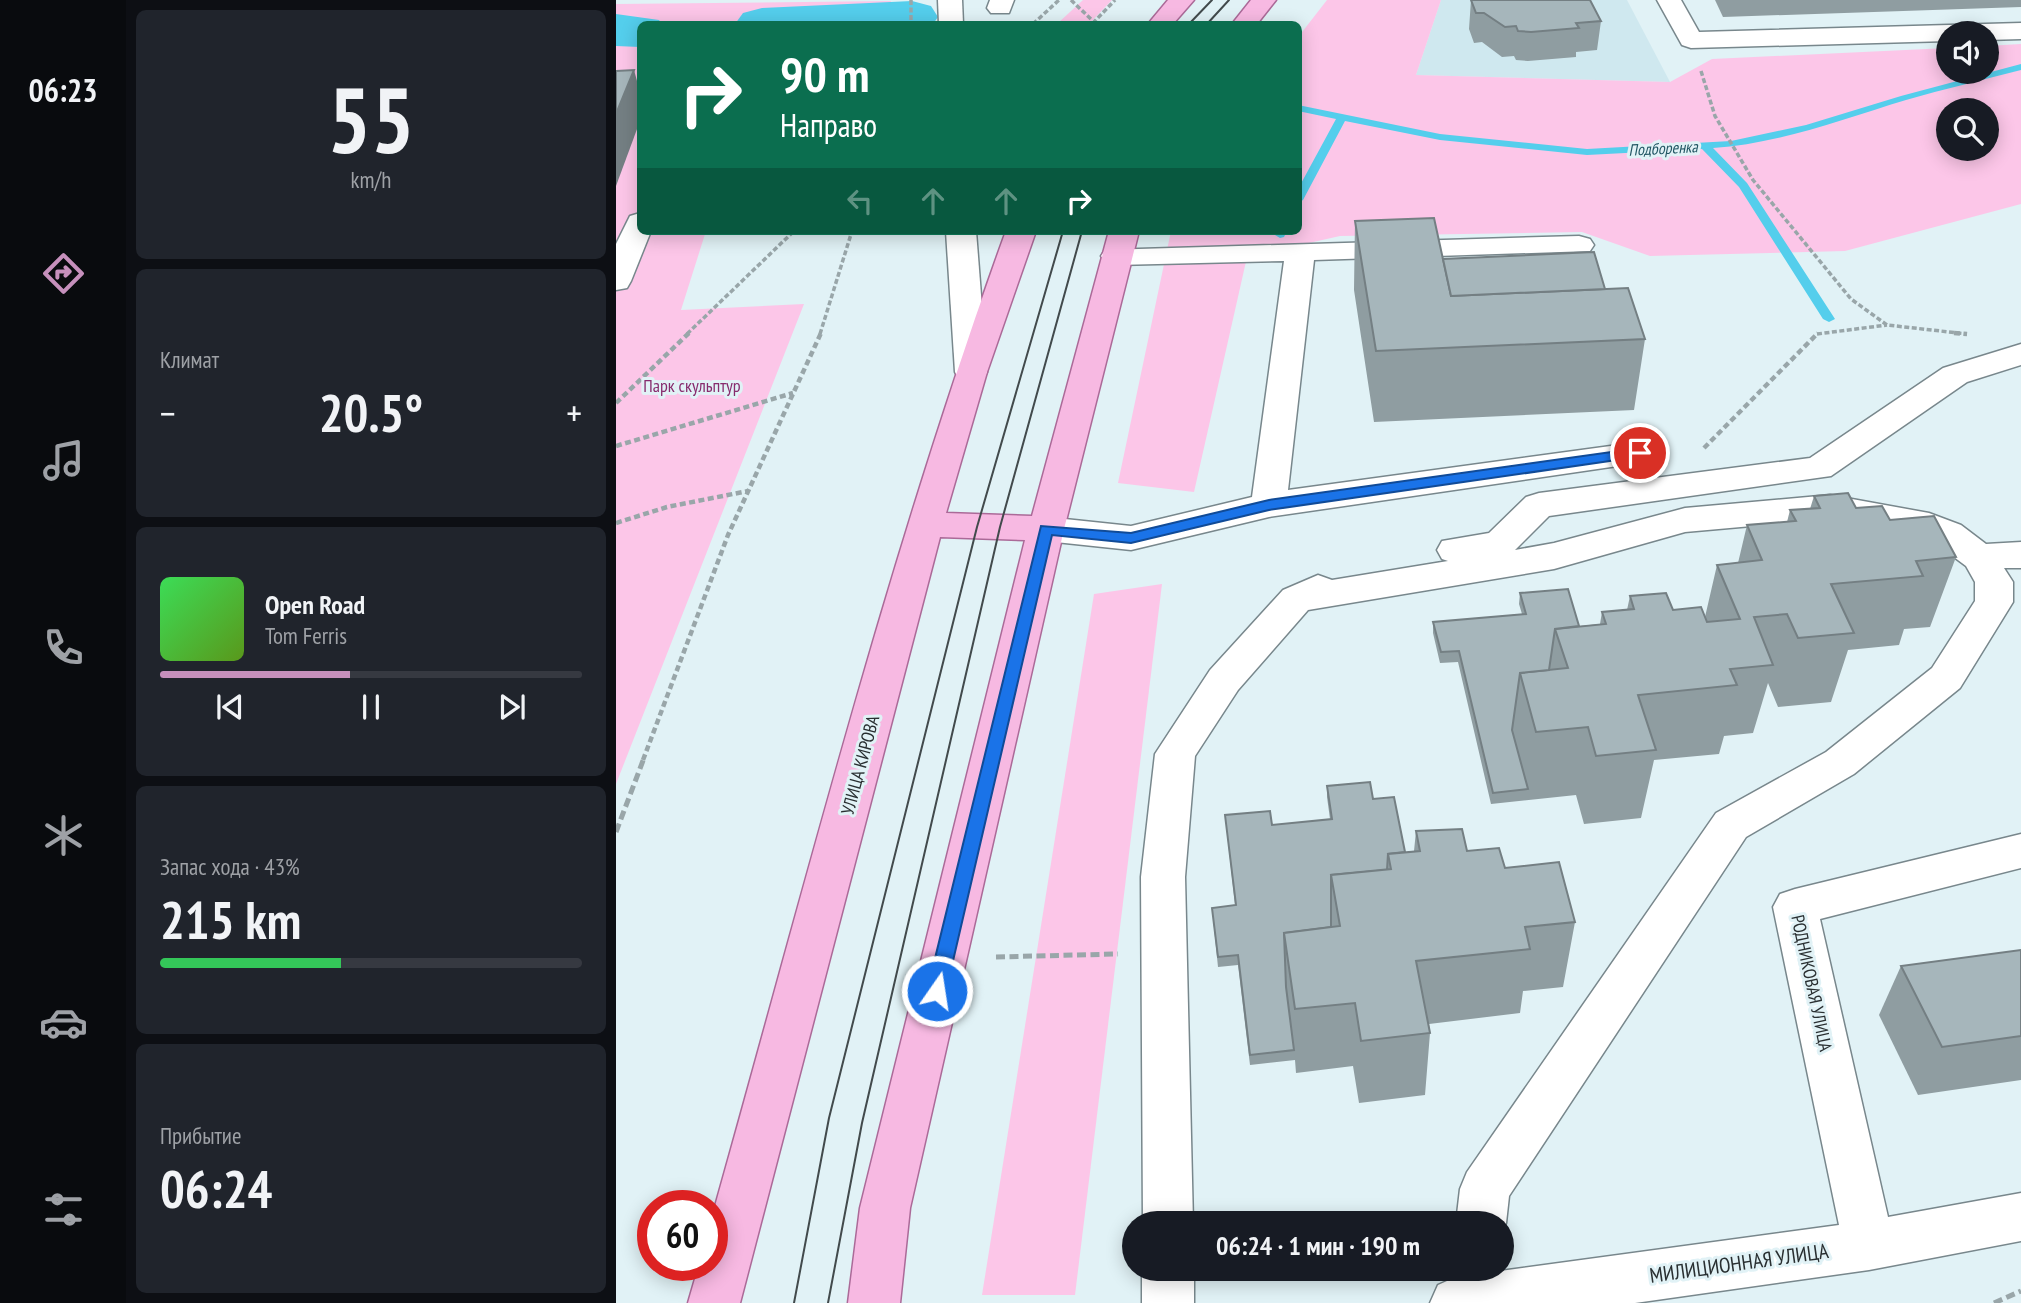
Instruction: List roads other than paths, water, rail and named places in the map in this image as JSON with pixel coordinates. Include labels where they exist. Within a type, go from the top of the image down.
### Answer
[{"type":"main road","points":[[1163,21],[1182,0]]},
{"type":"main road","points":[[1246,21],[1264,0]]},
{"type":"main road","name":"УЛИЦА КИРОВА","points":[[715,1303],[925,524],[971,372],[1020,235]]},
{"type":"main road","points":[[874,1303],[885,1209],[1046,529],[1120,244]]},
{"type":"main road","points":[[925,524],[1046,529]]},
{"type":"street","points":[[950,0],[951,21]]},
{"type":"street","points":[[1669,0],[1692,40],[2021,30]]},
{"type":"street","points":[[616,281],[637,229]]},
{"type":"street","points":[[961,235],[971,372]]},
{"type":"street","points":[[1120,244],[1300,252],[1579,245]]},
{"type":"street","points":[[1269,505],[1300,252]]},
{"type":"street","points":[[1168,1211],[1163,877],[1175,754],[1224,680],[1296,599],[1371,563],[1499,544],[1539,505],[1819,468],[1955,376],[2021,354]]},
{"type":"street","points":[[1046,529],[1131,538],[1269,505],[1640,453]]},
{"type":"street","points":[[1296,599],[1554,556],[1685,520],[1830,508],[1916,522],[1948,534],[1979,556],[1994,582],[1994,602],[1946,678],[1840,763],[1731,825],[1485,1189],[1482,1211]]},
{"type":"street","points":[[1979,556],[2021,555]]},
{"type":"street","name":"РОДНИКОВАЯ УЛИЦА","points":[[1869,1245],[1795,907],[2021,851]]},
{"type":"street","name":"МИЛИЦИОННАЯ УЛИЦА","points":[[1472,1290],[1578,1294],[2021,1217]]},
{"type":"street","points":[[1168,1281],[1168,1303]]},
{"type":"waterway","name":"Подборенка","points":[[826,21],[912,17]]},
{"type":"waterway","name":"Подборенка","points":[[616,30],[637,31]]},
{"type":"waterway","name":"Подборенка","points":[[1704,145],[1731,144],[1808,128],[1904,98],[2021,67]]},
{"type":"waterway","name":"Подборенка","points":[[1302,109],[1440,137],[1587,152],[1704,145]]},
{"type":"waterway","points":[[1302,192],[1342,117]]},
{"type":"waterway","points":[[1704,145],[1743,185],[1829,319]]},
{"type":"tram line","points":[[1192,21],[1212,0]]},
{"type":"tram line","points":[[1210,21],[1229,0]]},
{"type":"tram line","points":[[794,1303],[829,1118],[977,527],[1062,235]]},
{"type":"tram line","points":[[828,1303],[862,1123],[1000,527],[1081,235]]},
{"type":"park label","name":"Парк скульптур","points":[[692,385]]}]
